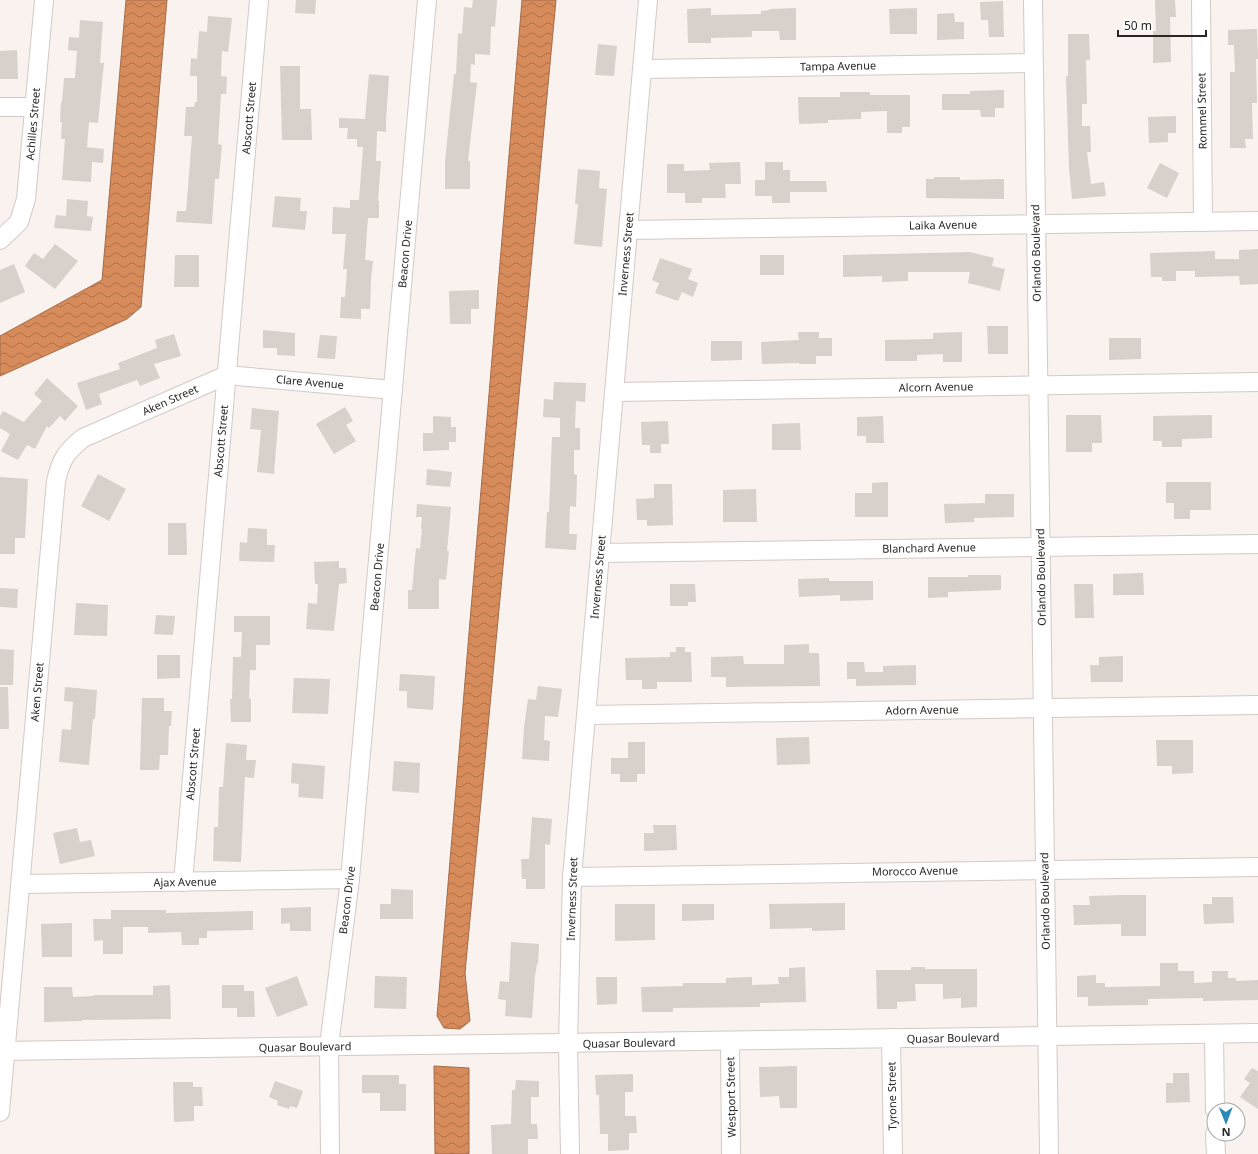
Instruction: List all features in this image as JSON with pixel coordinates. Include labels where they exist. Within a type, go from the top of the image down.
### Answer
[{"type":"street","name":"Achilles Street","points":[[0,240],[19,222],[26,199],[44,0]]},
{"type":"street","name":"Abscott Street","points":[[183,882],[260,0]]},
{"type":"street","name":"Beacon Drive","points":[[330,1154],[329,1046],[350,879],[427,0]]},
{"type":"street","name":"Inverness Street","points":[[570,1154],[568,1044],[572,877],[648,0]]},
{"type":"street","name":"Orlando Boulevard","points":[[1033,0],[1049,1154]]},
{"type":"street","name":"Rommel Street","points":[[1200,0],[1204,222]]},
{"type":"street","name":"Tampa Avenue","points":[[642,68],[1034,63]]},
{"type":"street","points":[[0,107],[34,106]]},
{"type":"street","name":"Laika Avenue","points":[[628,230],[1258,221]]},
{"type":"street","name":"Clare Avenue","points":[[227,375],[393,390]]},
{"type":"street","name":"Aken Street","points":[[0,1112],[3,1051],[21,884],[56,481],[60,465],[69,450],[83,438],[227,375]]},
{"type":"street","name":"Alcorn Avenue","points":[[614,392],[1258,382]]},
{"type":"street","name":"Blanchard Avenue","points":[[600,553],[1258,544]]},
{"type":"street","name":"Adorn Avenue","points":[[586,715],[1258,705]]},
{"type":"street","name":"Morocco Avenue","points":[[572,877],[1258,867]]},
{"type":"street","name":"Ajax Avenue","points":[[21,884],[350,879]]},
{"type":"street","name":"Quasar Boulevard","points":[[3,1051],[1258,1033]]},
{"type":"street","points":[[1214,1034],[1215,1102]]},
{"type":"street","name":"Tyrone Street","points":[[891,1038],[893,1154]]},
{"type":"street","name":"Westport Street","points":[[730,1041],[731,1154]]},
{"type":"street","points":[[1215,1142],[1216,1154]]},
{"type":"water","points":[[126,0],[167,0],[141,307],[127,319],[0,376],[0,336],[102,280]]},
{"type":"water","points":[[522,0],[556,0],[465,973],[470,1021],[460,1029],[444,1028],[437,1016]]},
{"type":"water","points":[[434,1066],[469,1068],[469,1154],[435,1154]]},
{"type":"building","points":[[296,0],[316,0],[315,14],[295,13]]},
{"type":"building","points":[[473,0],[497,0],[495,27],[491,26],[490,55],[475,54],[475,65],[471,64],[470,82],[477,83],[468,161],[470,161],[470,189],[445,189],[445,161],[454,74],[456,74],[458,33],[462,34],[464,7],[472,8]]},
{"type":"building","points":[[1155,0],[1175,0],[1176,17],[1170,17],[1171,62],[1153,63],[1153,31],[1156,31]]},
{"type":"building","points":[[1003,1],[1004,37],[989,37],[988,20],[981,20],[980,2]]},
{"type":"building","points":[[711,8],[711,15],[761,14],[761,11],[770,9],[796,8],[796,40],[780,40],[779,31],[752,31],[752,37],[711,38],[711,43],[688,43],[687,9]]},
{"type":"building","points":[[917,8],[917,34],[890,34],[889,9]]},
{"type":"building","points":[[954,13],[955,22],[964,22],[964,39],[937,40],[937,14]]},
{"type":"building","points":[[208,16],[232,18],[228,52],[222,51],[221,76],[227,77],[226,94],[221,94],[218,144],[222,145],[219,179],[215,179],[212,224],[176,222],[177,211],[186,211],[192,136],[184,136],[186,107],[194,107],[195,102],[197,102],[197,76],[190,76],[191,58],[197,59],[199,31],[207,32]]},
{"type":"building","points":[[80,20],[103,22],[100,63],[104,63],[98,123],[89,122],[87,147],[104,149],[103,163],[92,162],[91,182],[62,180],[65,139],[61,139],[61,102],[64,78],[75,78],[77,51],[68,50],[69,37],[79,38]]},
{"type":"building","points":[[1257,29],[1257,103],[1252,103],[1253,139],[1245,139],[1246,148],[1230,148],[1230,72],[1235,72],[1234,45],[1228,45],[1228,30]]},
{"type":"building","points":[[1068,34],[1089,34],[1090,60],[1086,60],[1087,104],[1082,104],[1082,126],[1090,126],[1091,152],[1087,152],[1091,184],[1104,182],[1106,196],[1072,199],[1069,168],[1066,76],[1068,76]]},
{"type":"building","points":[[598,44],[617,46],[614,76],[595,75]]},
{"type":"building","points":[[17,50],[18,79],[0,79],[0,51]]},
{"type":"building","points":[[280,66],[300,66],[300,109],[311,109],[312,140],[282,140]]},
{"type":"building","points":[[369,74],[389,76],[386,132],[377,131],[376,161],[381,161],[378,201],[379,218],[368,218],[365,260],[373,261],[370,309],[361,309],[361,319],[340,318],[341,297],[345,297],[347,269],[343,269],[346,234],[332,234],[333,207],[350,208],[350,200],[359,200],[363,147],[357,147],[357,139],[347,139],[348,128],[339,128],[339,118],[365,119]]},
{"type":"building","points":[[1004,90],[1004,108],[995,108],[995,117],[981,117],[980,110],[942,110],[942,94],[970,94],[970,91]]},
{"type":"building","points":[[840,92],[870,92],[870,95],[910,95],[910,127],[902,127],[902,133],[887,133],[887,111],[861,112],[861,119],[828,120],[828,123],[799,124],[798,97],[840,97]]},
{"type":"building","points":[[1176,116],[1176,133],[1168,133],[1168,142],[1149,143],[1148,117]]},
{"type":"building","points":[[740,162],[741,184],[725,184],[726,198],[702,198],[702,203],[685,203],[685,193],[667,193],[667,164],[684,164],[684,171],[710,170],[709,163]]},
{"type":"building","points":[[765,162],[783,162],[783,170],[790,170],[790,181],[826,181],[827,192],[790,192],[790,203],[772,203],[772,196],[755,196],[755,180],[765,180]]},
{"type":"building","points":[[1160,163],[1179,173],[1167,198],[1147,188]]},
{"type":"building","points":[[578,169],[600,171],[599,188],[607,189],[602,247],[574,244],[578,204],[575,204]]},
{"type":"building","points":[[934,177],[960,177],[960,180],[1004,179],[1004,199],[926,198],[926,179],[934,179]]},
{"type":"building","points":[[275,196],[301,198],[300,211],[307,211],[305,230],[272,227]]},
{"type":"building","points":[[67,199],[88,201],[87,216],[93,217],[91,231],[54,228],[56,215],[66,216]]},
{"type":"building","points":[[55,244],[78,261],[55,289],[25,266],[34,253],[43,259]]},
{"type":"building","points":[[1258,249],[1258,284],[1240,285],[1239,276],[1195,277],[1195,271],[1176,271],[1176,281],[1162,281],[1162,277],[1151,277],[1150,253],[1215,251],[1215,259],[1239,259],[1239,250]]},
{"type":"building","points":[[970,252],[994,258],[992,266],[1005,269],[1000,291],[968,283],[970,272],[908,272],[908,281],[882,282],[882,276],[843,277],[843,255]]},
{"type":"building","points":[[175,255],[199,255],[199,287],[174,287]]},
{"type":"building","points":[[760,255],[784,255],[784,275],[760,275]]},
{"type":"building","points":[[660,258],[692,269],[688,279],[698,283],[693,297],[682,292],[678,301],[655,293],[659,283],[652,280]]},
{"type":"building","points":[[14,264],[25,292],[0,303],[0,270]]},
{"type":"building","points":[[479,290],[479,309],[471,309],[471,324],[450,324],[449,291]]},
{"type":"building","points":[[987,326],[1008,326],[1008,354],[988,354]]},
{"type":"building","points":[[263,330],[295,333],[295,356],[277,355],[277,348],[263,348]]},
{"type":"building","points":[[798,332],[819,332],[819,338],[832,338],[832,356],[816,356],[816,364],[762,364],[761,342],[799,340]]},
{"type":"building","points":[[962,332],[962,362],[943,362],[943,354],[917,355],[917,361],[885,361],[885,340],[933,339],[933,333]]},
{"type":"building","points":[[174,334],[181,356],[154,364],[160,378],[140,386],[137,380],[99,394],[102,404],[86,410],[77,383],[120,369],[118,363],[157,348],[155,340]]},
{"type":"building","points":[[320,335],[337,336],[335,359],[317,358]]},
{"type":"building","points":[[1109,338],[1141,338],[1141,359],[1109,360]]},
{"type":"building","points":[[711,341],[742,341],[742,360],[711,361]]},
{"type":"building","points":[[47,378],[78,406],[65,421],[60,416],[49,428],[47,426],[35,449],[27,445],[18,460],[1,451],[10,434],[0,428],[0,416],[3,411],[24,422],[42,401],[34,394]]},
{"type":"building","points":[[554,382],[586,383],[585,402],[576,401],[575,428],[580,428],[580,450],[574,450],[574,474],[577,475],[576,507],[570,506],[569,534],[577,534],[576,550],[545,548],[547,512],[549,512],[552,437],[560,437],[560,418],[543,417],[544,399],[553,400]]},
{"type":"building","points":[[345,407],[353,421],[346,425],[356,441],[334,454],[316,424]]},
{"type":"building","points":[[252,408],[279,411],[274,474],[257,472],[261,430],[250,429]]},
{"type":"building","points":[[1066,415],[1101,415],[1102,443],[1092,443],[1092,452],[1066,452]]},
{"type":"building","points":[[1212,415],[1212,438],[1182,439],[1182,447],[1162,447],[1162,441],[1153,441],[1153,416]]},
{"type":"building","points":[[433,416],[451,417],[451,427],[456,427],[456,442],[449,442],[449,450],[423,451],[423,433],[433,433]]},
{"type":"building","points":[[883,416],[884,443],[866,443],[866,436],[857,436],[857,417]]},
{"type":"building","points":[[668,421],[669,444],[661,444],[661,453],[650,453],[650,445],[642,445],[641,422]]},
{"type":"building","points":[[800,423],[801,450],[772,450],[772,424]]},
{"type":"building","points":[[427,469],[452,472],[450,487],[426,485]]},
{"type":"building","points":[[98,474],[126,489],[109,521],[81,506]]},
{"type":"building","points":[[0,477],[28,479],[25,538],[15,538],[15,554],[0,554]]},
{"type":"building","points":[[888,482],[888,517],[855,517],[855,493],[872,493],[872,483]]},
{"type":"building","points":[[1166,482],[1211,482],[1211,510],[1190,510],[1190,519],[1174,519],[1174,503],[1166,503]]},
{"type":"building","points":[[654,484],[672,484],[673,525],[647,526],[647,520],[637,520],[636,499],[654,498]]},
{"type":"building","points":[[756,489],[757,522],[723,522],[723,490]]},
{"type":"building","points":[[985,494],[1014,494],[1014,517],[974,518],[974,522],[945,523],[944,504],[985,503]]},
{"type":"building","points":[[417,504],[451,507],[446,580],[439,579],[439,609],[408,609],[408,590],[412,590],[416,548],[420,549],[422,529],[422,517],[416,517]]},
{"type":"building","points":[[168,523],[186,523],[187,555],[168,555]]},
{"type":"building","points":[[248,528],[267,529],[267,545],[275,545],[274,562],[239,561],[240,542],[247,543]]},
{"type":"building","points":[[339,561],[339,568],[346,568],[347,583],[339,584],[334,631],[306,629],[308,603],[317,604],[318,584],[315,584],[314,562]]},
{"type":"building","points":[[1143,573],[1144,595],[1113,595],[1113,574]]},
{"type":"building","points":[[968,575],[1001,575],[1001,590],[948,592],[948,597],[928,598],[928,577],[968,577]]},
{"type":"building","points":[[829,578],[829,581],[873,581],[873,600],[840,601],[840,595],[799,597],[798,579]]},
{"type":"building","points":[[670,584],[695,584],[696,602],[688,602],[688,606],[670,606]]},
{"type":"building","points":[[1074,584],[1093,584],[1094,618],[1075,618]]},
{"type":"building","points":[[0,588],[18,589],[17,608],[0,607]]},
{"type":"building","points":[[76,603],[108,605],[107,636],[74,635]]},
{"type":"building","points":[[156,615],[175,616],[173,635],[154,634]]},
{"type":"building","points":[[234,616],[270,616],[270,645],[256,645],[256,670],[250,670],[249,699],[251,698],[251,722],[231,722],[230,699],[232,699],[233,657],[241,657],[242,632],[234,632]]},
{"type":"building","points":[[809,644],[809,653],[819,653],[820,686],[726,687],[726,677],[711,677],[711,657],[743,656],[744,664],[784,664],[784,645]]},
{"type":"building","points":[[676,647],[685,647],[685,652],[691,652],[692,682],[657,682],[657,689],[642,689],[642,680],[626,680],[625,658],[670,657],[670,652],[676,652]]},
{"type":"building","points":[[0,649],[14,650],[13,685],[0,685]]},
{"type":"building","points":[[157,655],[180,655],[180,678],[157,679]]},
{"type":"building","points":[[1123,656],[1123,682],[1091,682],[1090,665],[1099,665],[1099,657]]},
{"type":"building","points":[[847,662],[864,662],[865,672],[883,672],[883,666],[916,665],[916,685],[856,686],[856,679],[847,679]]},
{"type":"building","points":[[400,674],[435,676],[433,710],[407,708],[407,691],[399,691]]},
{"type":"building","points":[[294,678],[330,679],[328,714],[292,713]]},
{"type":"building","points":[[538,686],[562,689],[558,717],[545,716],[544,740],[550,741],[549,761],[522,759],[528,699],[536,700]]},
{"type":"building","points":[[0,687],[8,687],[9,729],[0,729]]},
{"type":"building","points":[[65,687],[97,690],[89,765],[59,762],[62,729],[71,730],[73,702],[64,701]]},
{"type":"building","points":[[142,698],[164,698],[164,711],[172,711],[171,726],[169,726],[168,755],[160,755],[159,770],[140,770]]},
{"type":"building","points":[[809,737],[810,764],[777,765],[776,738]]},
{"type":"building","points":[[1156,740],[1193,740],[1193,773],[1172,774],[1172,766],[1157,766]]},
{"type":"building","points":[[628,742],[645,742],[645,774],[637,774],[637,782],[620,782],[620,774],[611,774],[611,758],[628,758]]},
{"type":"building","points":[[226,743],[247,745],[246,760],[256,760],[254,778],[245,777],[241,862],[213,861],[214,827],[218,827],[219,787],[223,787]]},
{"type":"building","points":[[394,761],[420,763],[419,793],[392,791]]},
{"type":"building","points":[[292,763],[325,766],[323,799],[298,797],[299,784],[291,783]]},
{"type":"building","points":[[532,817],[552,819],[550,845],[545,844],[545,889],[526,889],[526,879],[522,879],[521,859],[529,859]]},
{"type":"building","points":[[653,825],[676,825],[677,850],[644,851],[644,833],[654,833]]},
{"type":"building","points":[[77,828],[80,842],[91,840],[95,856],[60,864],[53,833]]},
{"type":"building","points":[[391,889],[413,890],[413,919],[380,919],[380,904],[391,904]]},
{"type":"building","points":[[1146,895],[1146,936],[1121,936],[1121,924],[1074,925],[1073,905],[1090,905],[1089,896]]},
{"type":"building","points":[[1212,897],[1233,897],[1234,923],[1204,924],[1203,904],[1212,904]]},
{"type":"building","points":[[845,903],[845,930],[812,931],[812,928],[770,929],[769,904]]},
{"type":"building","points":[[615,904],[655,904],[655,940],[615,941]]},
{"type":"building","points":[[682,904],[714,904],[714,920],[682,921]]},
{"type":"building","points":[[311,907],[311,931],[290,931],[290,923],[281,924],[281,908]]},
{"type":"building","points":[[111,910],[166,910],[166,913],[253,911],[253,930],[207,931],[207,938],[199,938],[199,945],[182,945],[181,932],[148,933],[148,927],[123,927],[123,954],[103,954],[103,940],[94,941],[93,919],[111,919]]},
{"type":"building","points":[[72,923],[72,957],[42,957],[41,924]]},
{"type":"building","points":[[511,942],[539,944],[532,1018],[505,1016],[506,1000],[498,999],[500,981],[509,982]]},
{"type":"building","points":[[1160,963],[1178,963],[1178,971],[1194,971],[1194,983],[1212,982],[1212,971],[1228,971],[1228,978],[1236,978],[1236,981],[1258,980],[1258,1000],[1203,1001],[1203,998],[1148,999],[1148,1005],[1088,1006],[1088,997],[1077,997],[1077,976],[1096,975],[1096,983],[1105,983],[1105,987],[1160,986]]},
{"type":"building","points":[[805,967],[806,1002],[760,1003],[760,1007],[673,1008],[673,1012],[642,1012],[641,987],[683,986],[683,983],[726,983],[726,978],[752,977],[752,985],[779,984],[778,977],[789,977],[789,968]]},
{"type":"building","points":[[911,967],[925,967],[925,969],[977,969],[977,1007],[961,1008],[961,998],[943,999],[943,984],[915,984],[916,1001],[897,1002],[897,1009],[877,1009],[876,970],[911,970]]},
{"type":"building","points":[[297,976],[308,1005],[277,1017],[265,988]]},
{"type":"building","points":[[375,976],[407,977],[406,1009],[374,1008]]},
{"type":"building","points":[[596,977],[617,977],[617,1004],[597,1005]]},
{"type":"building","points":[[170,985],[171,1019],[44,1022],[44,987],[72,987],[73,997],[93,995],[153,995],[153,986]]},
{"type":"building","points":[[222,985],[244,985],[244,991],[254,991],[255,1017],[237,1017],[237,1008],[222,1008]]},
{"type":"building","points":[[797,1066],[797,1108],[780,1108],[779,1096],[760,1097],[759,1067]]},
{"type":"building","points":[[1252,1068],[1258,1071],[1258,1109],[1240,1097],[1250,1083],[1244,1079]]},
{"type":"building","points":[[1173,1073],[1189,1073],[1190,1102],[1166,1103],[1166,1083],[1173,1083]]},
{"type":"building","points":[[633,1074],[633,1092],[625,1092],[625,1116],[636,1116],[637,1133],[629,1133],[629,1150],[608,1151],[608,1134],[600,1134],[599,1095],[596,1095],[595,1075]]},
{"type":"building","points":[[362,1075],[399,1075],[399,1084],[406,1084],[406,1111],[380,1111],[380,1093],[362,1093]]},
{"type":"building","points":[[516,1080],[539,1081],[539,1097],[531,1097],[531,1124],[537,1124],[538,1139],[528,1139],[528,1154],[492,1154],[491,1125],[511,1124],[512,1090],[515,1090]]},
{"type":"building","points":[[275,1081],[303,1091],[297,1108],[290,1106],[289,1109],[277,1105],[278,1101],[269,1097]]},
{"type":"building","points":[[173,1082],[193,1082],[193,1087],[202,1087],[203,1106],[194,1106],[194,1121],[174,1122]]}]
